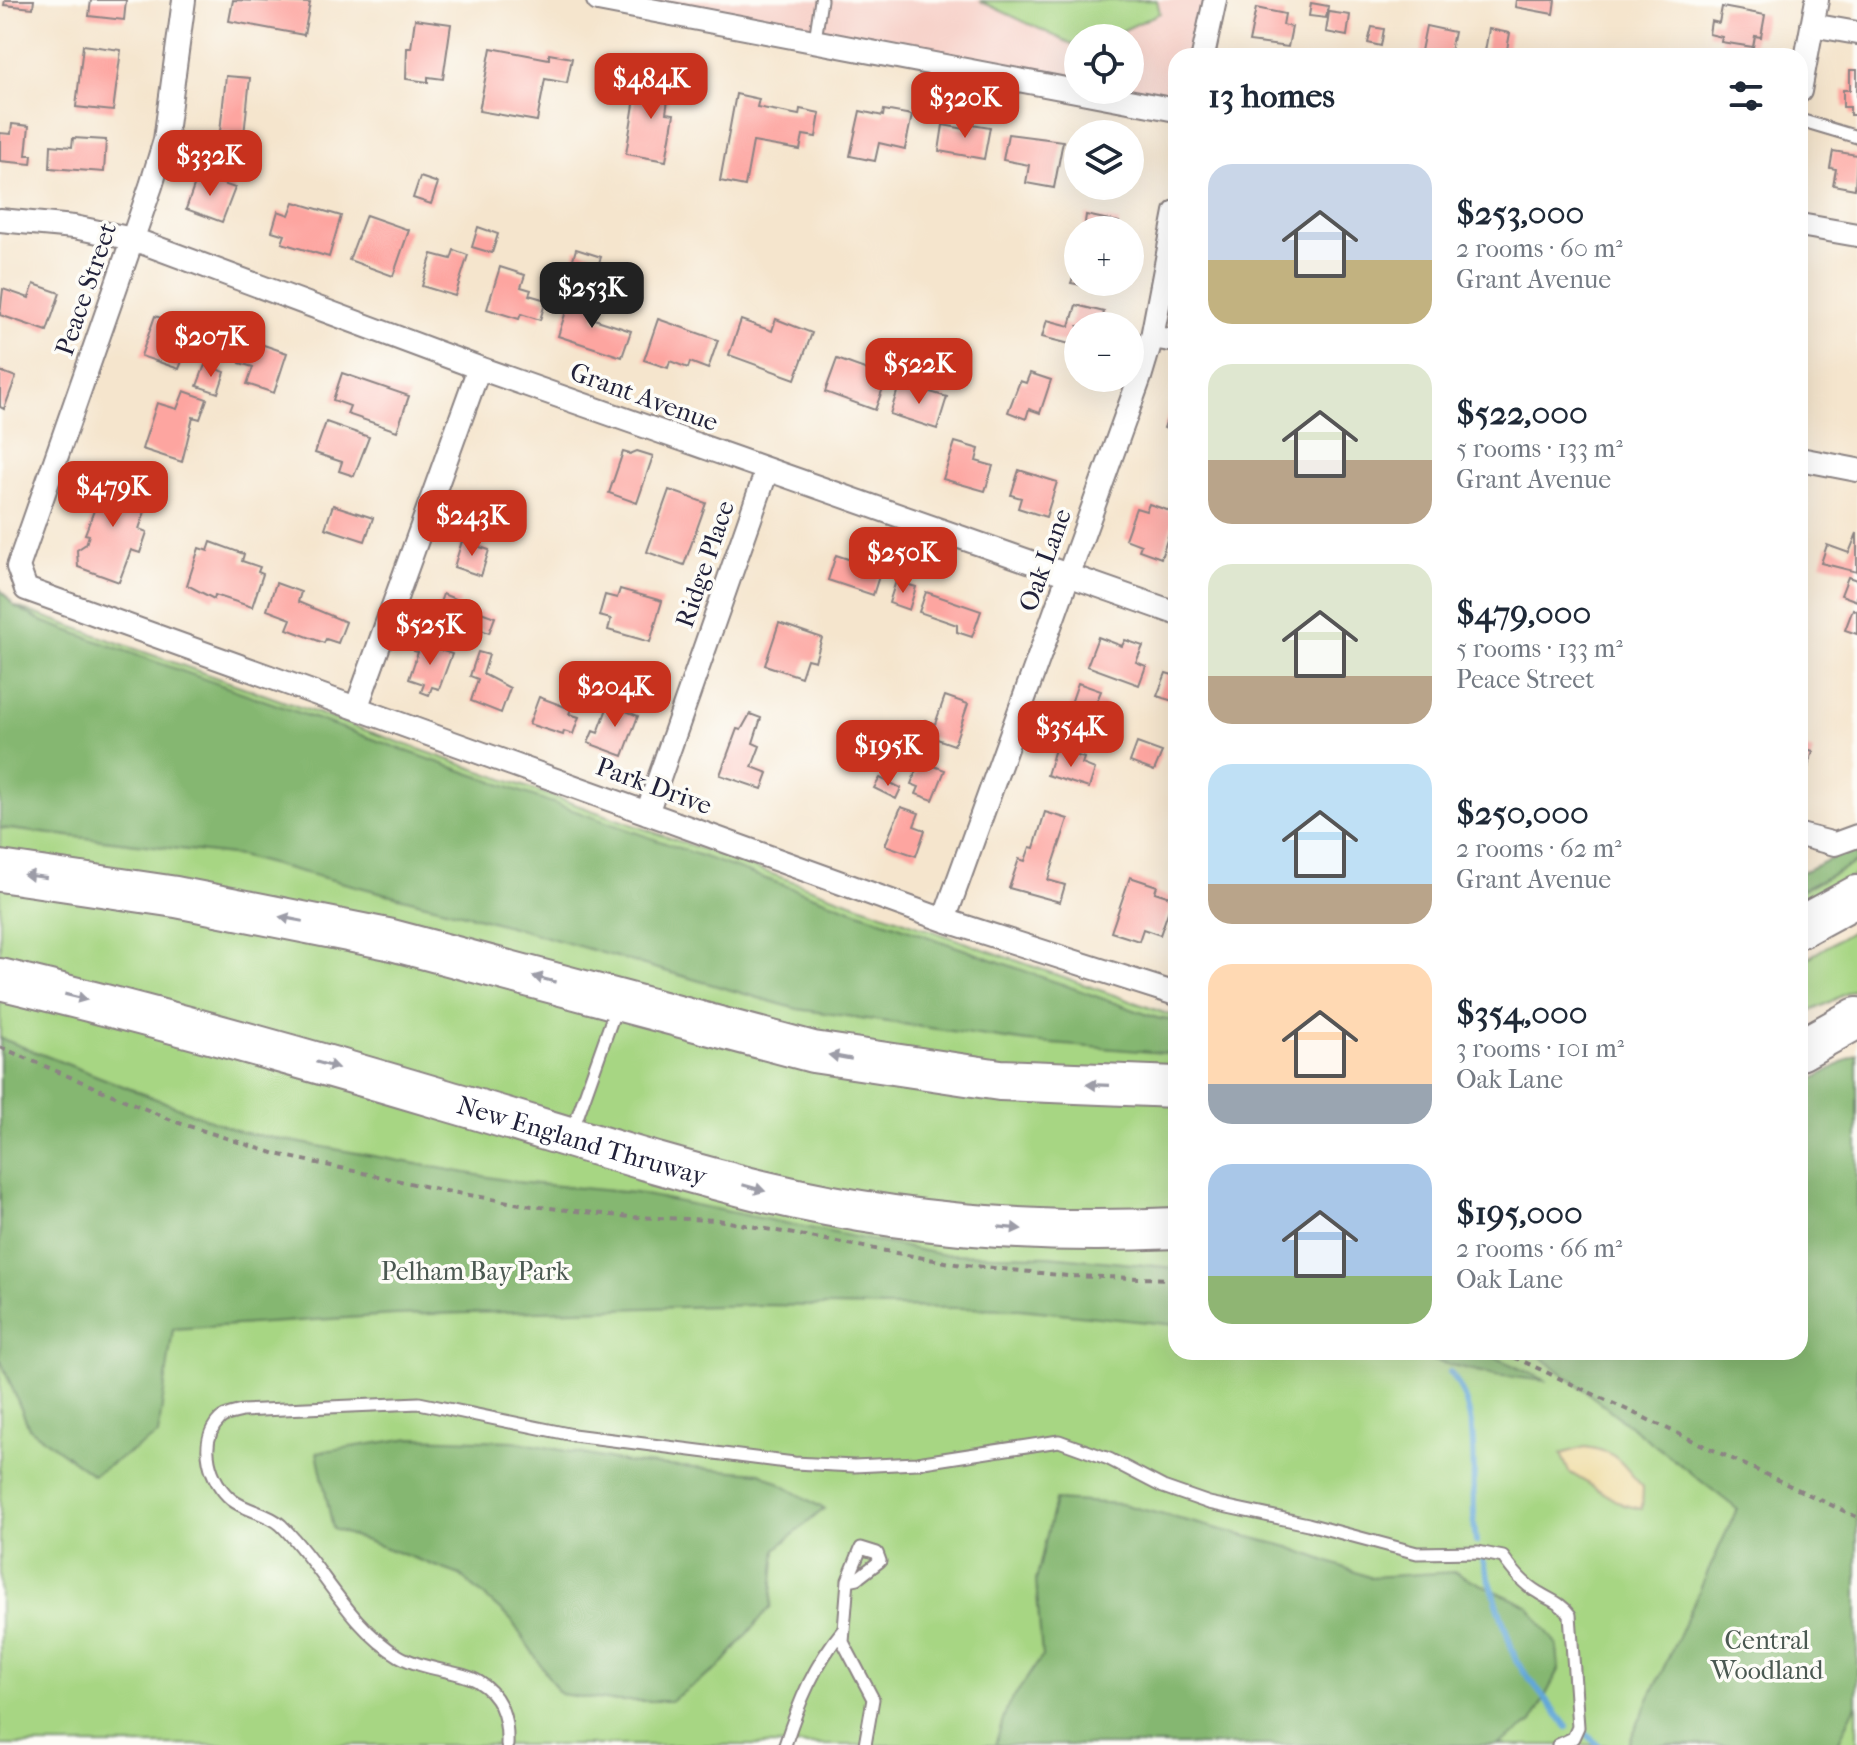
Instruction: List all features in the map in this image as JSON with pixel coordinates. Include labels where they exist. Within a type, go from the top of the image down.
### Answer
[{"type":"highway","points":[[0,871],[288,918],[485,963],[813,1052],[923,1071],[1000,1080],[1168,1087]]},
{"type":"highway","points":[[1808,923],[1857,896]]},
{"type":"highway","name":"New England Thruway","points":[[0,979],[226,1035],[765,1192],[878,1214],[1027,1229],[1168,1228]]},
{"type":"highway","points":[[1808,1046],[1857,1018]]},
{"type":"street","name":"Peace Street","points":[[26,589],[18,567],[165,140],[184,0]]},
{"type":"street","points":[[598,0],[1168,108]]},
{"type":"street","points":[[1205,48],[1215,0]]},
{"type":"street","points":[[1808,48],[1817,0]]},
{"type":"street","points":[[1812,25],[1857,33]]},
{"type":"street","name":"Grant Avenue","points":[[0,220],[74,227],[133,239],[479,368],[1168,610]]},
{"type":"street","points":[[1808,226],[1857,235]]},
{"type":"street","name":"Oak Lane","points":[[944,920],[1152,337],[1168,254]]},
{"type":"street","points":[[1152,337],[1168,340]]},
{"type":"street","points":[[357,706],[479,368]]},
{"type":"street","points":[[1808,461],[1857,470]]},
{"type":"street","name":"Ridge Place","points":[[647,813],[767,470]]},
{"type":"street","name":"Park Drive","points":[[26,589],[357,706],[446,743],[944,920],[1168,991]]},
{"type":"street","points":[[1808,837],[1835,844],[1857,836]]},
{"type":"lane","points":[[815,40],[821,0]]},
{"type":"lane","points":[[1808,122],[1857,137]]},
{"type":"lane","points":[[571,1137],[620,999]]},
{"type":"lane","points":[[507,1745],[508,1725],[498,1699],[478,1680],[430,1670],[397,1655],[363,1628],[279,1522],[235,1503],[220,1490],[208,1459],[209,1436],[221,1417],[242,1411],[419,1403],[573,1435],[794,1463],[854,1466],[917,1463],[1059,1441],[1109,1459],[1163,1487],[1209,1503],[1308,1524],[1417,1553],[1478,1552],[1503,1557],[1518,1578],[1537,1593],[1562,1605],[1570,1615],[1578,1727],[1573,1738],[1558,1745]]},
{"type":"lane","points":[[848,1580],[843,1642],[873,1699],[865,1745]]},
{"type":"lane","points":[[785,1745],[802,1695],[824,1653],[843,1630]]},
{"type":"path","points":[[0,1047],[176,1122],[276,1154],[446,1191],[602,1214],[718,1220],[956,1264],[1068,1276],[1168,1279]]},
{"type":"path","points":[[1520,1360],[1857,1517]]},
{"type":"shaded area","points":[[642,0],[1205,0],[1195,48],[1168,48],[1168,99],[1144,94],[1144,24],[1064,24],[1064,79]]},
{"type":"green space","points":[[1157,0],[1160,13],[1137,24],[1064,24],[1064,40],[980,1]]},
{"type":"green space","points":[[0,589],[14,606],[44,622],[1168,1020],[1168,1053],[1027,1042],[797,1009],[484,919],[239,856],[0,828]]},
{"type":"green space","name":"Pelham Bay Park","points":[[0,601],[1168,1014],[1168,1360],[1808,1360],[1808,1348],[1857,1320],[1857,1745],[0,1745]]},
{"type":"green space","points":[[1857,847],[1857,862],[1808,887],[1808,869]]},
{"type":"green space","points":[[1857,862],[1857,874],[1808,900],[1808,887]]},
{"type":"green space","points":[[1857,928],[1857,988],[1808,1013],[1808,958]]},
{"type":"green space","points":[[0,1038],[241,1132],[516,1182],[635,1193],[939,1254],[1049,1256],[1168,1267],[1168,1324],[1019,1309],[756,1305],[395,1315],[173,1329],[158,1435],[93,1475],[29,1428],[0,1359]]},
{"type":"green space","name":"Central Woodland","points":[[1857,1054],[1857,1703],[1837,1745],[1628,1745],[1737,1509],[1545,1360],[1808,1360],[1808,1082]]},
{"type":"green space","points":[[1429,1360],[1501,1360],[1547,1381],[1495,1375]]},
{"type":"green space","points":[[411,1438],[514,1441],[629,1463],[761,1473],[824,1509],[776,1549],[771,1606],[719,1668],[670,1701],[611,1701],[560,1694],[511,1620],[460,1575],[333,1529],[317,1452]]},
{"type":"green space","points":[[1055,1500],[1121,1504],[1289,1547],[1369,1577],[1455,1572],[1528,1606],[1557,1645],[1559,1670],[1532,1722],[1498,1745],[995,1745],[1008,1705],[1042,1657],[1036,1581]]},
{"type":"sand","points":[[1585,1447],[1606,1452],[1624,1466],[1643,1487],[1642,1509],[1624,1505],[1569,1472],[1561,1454]]},
{"type":"building","points":[[5,0],[34,0],[33,8],[4,5]]},
{"type":"building","points":[[91,0],[126,0],[124,20],[89,16]]},
{"type":"building","points":[[233,0],[310,3],[304,35],[229,21]]},
{"type":"building","points":[[1516,0],[1555,0],[1553,14],[1515,7]]},
{"type":"building","points":[[1311,3],[1328,6],[1326,18],[1309,16]]},
{"type":"building","points":[[1722,7],[1765,15],[1761,37],[1755,36],[1753,47],[1721,42],[1722,37],[1709,34],[1711,21],[1719,23]]},
{"type":"building","points":[[1256,8],[1285,14],[1283,25],[1292,27],[1288,47],[1249,42]]},
{"type":"building","points":[[1329,12],[1350,15],[1347,36],[1326,32]]},
{"type":"building","points":[[415,19],[451,24],[443,79],[428,77],[428,82],[406,79],[407,48],[411,48]]},
{"type":"building","points":[[1426,26],[1454,32],[1451,48],[1422,48]]},
{"type":"building","points":[[1372,27],[1384,29],[1381,46],[1368,43]]},
{"type":"building","points":[[1489,29],[1510,33],[1507,48],[1486,48]]},
{"type":"building","points":[[83,45],[121,50],[113,111],[76,107]]},
{"type":"building","points":[[491,48],[549,59],[549,54],[572,58],[567,83],[545,79],[537,121],[479,111]]},
{"type":"building","points":[[1850,70],[1857,70],[1857,115],[1850,115],[1850,107],[1843,107],[1843,90],[1850,90]]},
{"type":"building","points":[[647,72],[671,81],[666,113],[674,114],[666,161],[626,154],[635,98],[642,100]]},
{"type":"building","points":[[226,76],[250,78],[244,135],[220,132]]},
{"type":"building","points":[[736,94],[759,99],[757,107],[799,115],[800,109],[820,113],[816,137],[803,135],[800,150],[753,142],[745,186],[720,181]]},
{"type":"building","points":[[884,110],[912,115],[905,149],[879,143],[875,161],[850,156],[860,111],[883,116]]},
{"type":"building","points":[[966,123],[990,127],[984,159],[939,151],[943,125],[965,129]]},
{"type":"building","points":[[12,124],[29,126],[26,155],[32,155],[31,164],[0,161],[0,133],[11,134]]},
{"type":"building","points":[[1008,134],[1063,141],[1054,188],[1026,183],[1029,165],[1003,160]]},
{"type":"building","points":[[73,138],[106,140],[104,172],[50,168],[51,145],[72,147]]},
{"type":"building","points":[[1833,151],[1857,155],[1855,189],[1833,185],[1836,169],[1830,168]]},
{"type":"building","points":[[198,175],[235,188],[222,222],[186,209]]},
{"type":"building","points":[[420,177],[438,183],[431,204],[413,198]]},
{"type":"building","points":[[294,202],[341,216],[329,257],[282,243],[285,235],[272,231],[278,211],[289,215]]},
{"type":"building","points":[[366,215],[409,230],[393,276],[349,260]]},
{"type":"building","points":[[478,227],[498,234],[492,253],[472,247]]},
{"type":"building","points":[[576,249],[601,257],[593,280],[569,272]]},
{"type":"building","points":[[454,250],[468,255],[455,296],[422,286],[432,254],[451,259]]},
{"type":"building","points":[[500,267],[525,275],[521,287],[531,290],[529,295],[546,300],[540,320],[521,314],[519,319],[487,309]]},
{"type":"building","points":[[34,284],[60,293],[47,331],[0,315],[3,289],[29,298]]},
{"type":"building","points":[[570,299],[597,307],[594,319],[631,331],[622,357],[558,336]]},
{"type":"building","points":[[1076,305],[1104,312],[1074,312]]},
{"type":"building","points":[[155,316],[180,324],[182,317],[204,324],[193,356],[185,353],[179,369],[141,356]]},
{"type":"building","points":[[658,319],[718,340],[708,369],[690,362],[688,368],[670,361],[668,368],[644,360]]},
{"type":"building","points":[[776,319],[812,333],[795,379],[729,355],[741,320],[772,331]]},
{"type":"building","points":[[1047,320],[1064,324],[1064,342],[1042,337]]},
{"type":"building","points":[[255,342],[287,353],[274,393],[247,384],[253,367],[240,363],[245,349],[252,351]]},
{"type":"building","points":[[837,359],[887,377],[875,410],[825,392]]},
{"type":"building","points":[[205,365],[225,372],[218,393],[197,386]]},
{"type":"building","points":[[0,371],[16,377],[4,409],[0,407]]},
{"type":"building","points":[[342,373],[409,396],[397,431],[347,414],[350,406],[333,400]]},
{"type":"building","points":[[1030,373],[1051,380],[1040,413],[1029,409],[1026,419],[1008,412],[1020,381],[1026,383]]},
{"type":"building","points":[[900,383],[947,397],[937,429],[890,414]]},
{"type":"building","points":[[184,391],[207,399],[200,419],[193,417],[182,462],[142,449],[157,403],[177,409]]},
{"type":"building","points":[[326,422],[369,437],[354,476],[339,471],[342,462],[315,453]]},
{"type":"building","points":[[955,442],[979,449],[976,461],[993,466],[985,491],[943,479]]},
{"type":"building","points":[[637,451],[653,456],[637,503],[609,493],[623,452],[630,454]]},
{"type":"building","points":[[1019,470],[1057,482],[1046,517],[1018,508],[1021,498],[1011,495]]},
{"type":"building","points":[[96,477],[150,497],[139,529],[147,532],[140,553],[131,550],[119,582],[78,567],[77,550],[86,544],[89,535],[85,534],[96,505],[87,502]]},
{"type":"building","points":[[669,490],[706,503],[684,565],[647,552]]},
{"type":"building","points":[[487,500],[511,510],[501,534],[477,524]]},
{"type":"building","points":[[1149,504],[1168,510],[1168,537],[1161,558],[1139,550],[1141,545],[1125,539],[1136,508],[1146,511]]},
{"type":"building","points":[[333,505],[373,518],[365,541],[325,528]]},
{"type":"building","points":[[1857,533],[1857,572],[1821,563],[1827,545],[1849,553]]},
{"type":"building","points":[[462,541],[489,550],[481,576],[454,567]]},
{"type":"building","points":[[211,542],[244,554],[242,561],[260,567],[258,572],[263,574],[252,607],[215,595],[214,599],[187,585],[199,548],[208,551]]},
{"type":"building","points":[[836,555],[881,570],[873,595],[828,580]]},
{"type":"building","points":[[1848,577],[1857,580],[1857,601],[1841,595]]},
{"type":"building","points":[[896,581],[916,587],[909,610],[889,603]]},
{"type":"building","points":[[276,583],[301,592],[298,602],[346,622],[338,643],[326,639],[324,643],[287,629],[291,619],[267,610]]},
{"type":"building","points":[[620,589],[662,601],[650,642],[608,630],[611,619],[599,616],[605,595],[617,598]]},
{"type":"building","points":[[926,592],[981,611],[972,637],[957,632],[957,625],[919,612]]},
{"type":"building","points":[[443,594],[460,601],[454,618],[437,611]]},
{"type":"building","points":[[1853,609],[1857,611],[1857,634],[1845,630]]},
{"type":"building","points":[[478,611],[495,617],[489,633],[473,627]]},
{"type":"building","points":[[779,623],[822,638],[815,661],[807,659],[801,677],[765,665]]},
{"type":"building","points":[[1098,637],[1122,646],[1125,640],[1143,646],[1136,662],[1146,666],[1139,685],[1087,666]]},
{"type":"building","points":[[417,642],[452,654],[439,689],[432,687],[429,695],[421,692],[424,684],[409,679],[418,652],[414,651]]},
{"type":"building","points":[[478,652],[489,655],[483,674],[510,688],[501,713],[471,701],[478,679],[470,676]]},
{"type":"building","points":[[1166,673],[1168,674],[1168,699],[1157,696]]},
{"type":"building","points":[[1078,683],[1101,691],[1097,701],[1106,704],[1099,728],[1089,725],[1088,729],[1065,721]]},
{"type":"building","points":[[945,696],[968,704],[954,745],[920,733],[925,720],[935,724]]},
{"type":"building","points":[[539,697],[571,709],[569,714],[579,717],[573,734],[564,731],[563,735],[529,724]]},
{"type":"building","points":[[614,701],[628,706],[626,711],[638,716],[623,756],[588,743],[593,731],[598,733],[609,703],[613,705]]},
{"type":"building","points":[[750,714],[761,718],[753,743],[760,746],[752,767],[768,773],[762,789],[720,775],[737,729],[741,730]]},
{"type":"building","points":[[1137,743],[1162,752],[1154,771],[1130,762]]},
{"type":"building","points":[[1055,749],[1084,758],[1082,764],[1095,769],[1089,788],[1047,775]]},
{"type":"building","points":[[1808,749],[1813,751],[1808,768]]},
{"type":"building","points":[[920,761],[945,770],[933,800],[916,794],[919,787],[911,784]]},
{"type":"building","points":[[880,778],[901,788],[896,799],[874,788]]},
{"type":"building","points":[[901,807],[919,813],[914,826],[925,830],[916,856],[885,845]]},
{"type":"building","points":[[1045,812],[1068,819],[1048,880],[1065,885],[1060,902],[1009,888],[1019,859],[1025,861],[1030,847],[1034,848]]},
{"type":"building","points":[[1130,877],[1157,886],[1155,892],[1168,896],[1168,912],[1160,935],[1143,929],[1139,941],[1111,932]]},
{"type":"waterway","points":[[1450,1372],[1461,1390],[1472,1431],[1476,1542]]},
{"type":"waterway","points":[[1483,1560],[1516,1661],[1567,1727]]},
{"type":"waterway","points":[[1584,1733],[1599,1745]]}]
